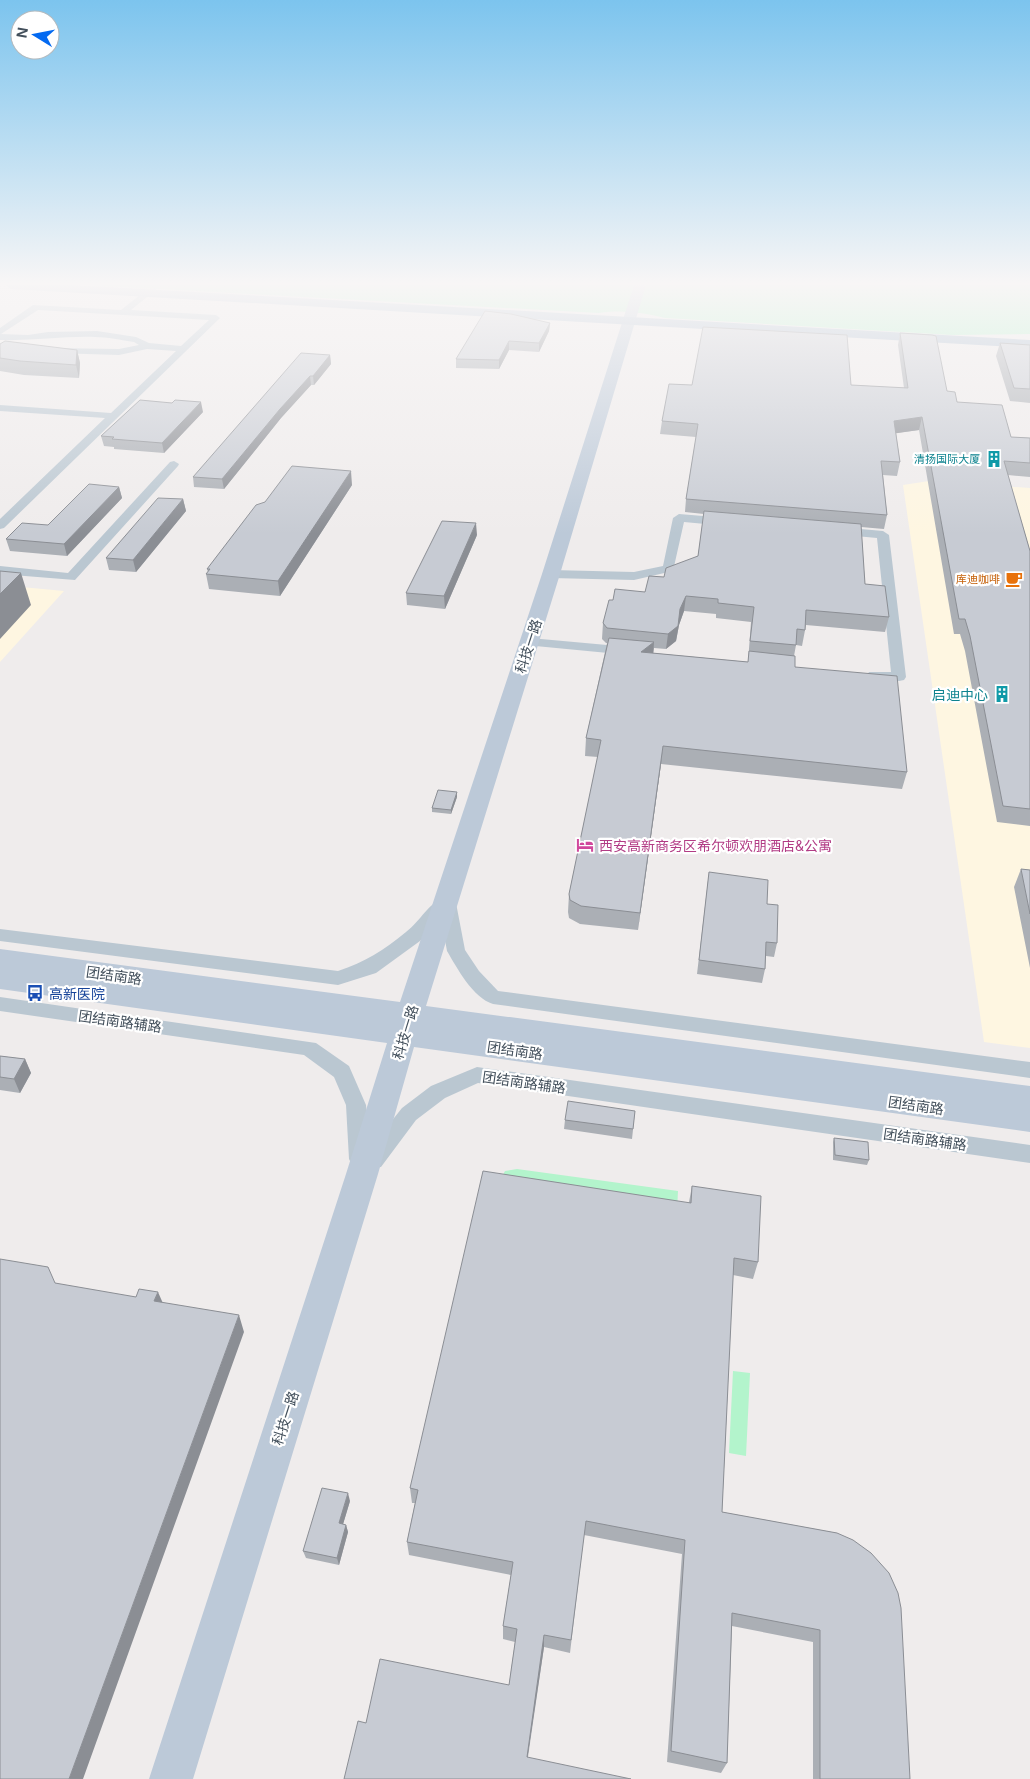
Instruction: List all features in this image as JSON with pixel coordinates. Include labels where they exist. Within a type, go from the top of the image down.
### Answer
[{"type":"street","points":[[0,525],[163,368]]},
{"type":"street","name":"科技一路","points":[[171,1779],[530,642],[615,368]]},
{"type":"street","points":[[0,408],[113,416]]},
{"type":"street","points":[[0,570],[71,577],[174,464]]},
{"type":"street","points":[[551,574],[634,576],[669,568],[679,518],[737,523]]},
{"type":"street","points":[[825,530],[883,535],[899,677],[860,674]]},
{"type":"street","points":[[530,642],[646,653]]},
{"type":"street","points":[[0,935],[338,978],[369,968],[414,936],[447,900]]},
{"type":"street","points":[[447,900],[456,950],[472,976],[492,997],[1030,1070]]},
{"type":"street","name":"团结南路","points":[[0,959],[408,1025],[1030,1120]]},
{"type":"street","name":"团结南路","points":[[0,979],[1030,1098]]},
{"type":"street","name":"团结南路辅路","points":[[0,1004],[309,1048],[342,1072],[356,1105],[362,1174]]},
{"type":"street","name":"团结南路辅路","points":[[362,1174],[409,1114],[438,1092],[477,1074],[1030,1154]]},
{"type":"shaded area","points":[[929,481],[1030,488],[1030,1048],[984,1042],[903,485]]},
{"type":"shaded area","points":[[0,585],[64,591],[0,662]]},
{"type":"green space","points":[[517,1169],[678,1191],[677,1211],[497,1186],[505,1171]]},
{"type":"green space","points":[[733,1371],[750,1373],[746,1456],[729,1453]]},
{"type":"building","points":[[288,368],[319,368],[280,409],[222,479],[193,477]]},
{"type":"building","points":[[695,368],[850,368],[851,385],[908,388],[905,368],[942,368],[947,391],[955,392],[957,402],[1002,405],[1011,437],[1030,438],[1030,463],[1004,461],[1030,551],[1030,809],[1003,806],[970,636],[965,619],[959,619],[922,417],[894,421],[900,462],[881,461],[887,515],[686,499],[698,424],[662,421],[669,384],[692,385]]},
{"type":"building","points":[[1008,368],[1030,368],[1030,389],[1014,388]]},
{"type":"building","points":[[140,400],[172,403],[175,400],[201,402],[162,443],[112,439],[114,437],[101,436]]},
{"type":"building","points":[[292,466],[351,471],[278,581],[206,574],[210,569],[207,569],[256,505],[265,502]]},
{"type":"building","points":[[89,484],[119,487],[64,544],[6,539],[22,523],[48,525]]},
{"type":"building","points":[[158,498],[183,499],[133,560],[106,558]]},
{"type":"building","points":[[704,511],[861,524],[865,584],[885,586],[889,617],[806,610],[805,630],[797,629],[796,645],[750,641],[754,607],[718,603],[718,599],[686,596],[680,609],[678,626],[668,634],[607,628],[603,623],[609,600],[613,600],[615,589],[645,592],[649,576],[664,577],[666,568],[698,556]]},
{"type":"building","points":[[442,521],[476,523],[444,596],[406,593]]},
{"type":"building","points":[[0,571],[21,573],[0,594]]},
{"type":"building","points":[[609,638],[654,642],[641,652],[748,662],[749,651],[795,656],[795,667],[897,676],[907,772],[663,746],[640,913],[581,906],[570,900],[569,894],[601,740],[586,738]]},
{"type":"building","points":[[438,790],[457,792],[451,810],[432,808]]},
{"type":"building","points":[[1021,869],[1030,870],[1030,914]]},
{"type":"building","points":[[709,872],[768,880],[767,904],[778,905],[777,943],[766,942],[765,969],[699,960]]},
{"type":"building","points":[[0,1056],[25,1059],[14,1079],[0,1077]]},
{"type":"building","points":[[568,1101],[635,1111],[633,1129],[565,1120]]},
{"type":"building","points":[[834,1138],[868,1142],[869,1160],[835,1155]]},
{"type":"building","points":[[483,1171],[691,1203],[692,1186],[761,1196],[758,1262],[734,1258],[722,1512],[837,1533],[853,1540],[871,1553],[889,1573],[898,1593],[901,1608],[910,1779],[820,1779],[820,1630],[732,1613],[727,1763],[671,1751],[685,1540],[586,1521],[571,1640],[544,1635],[527,1757],[631,1779],[344,1779],[358,1721],[366,1723],[380,1659],[509,1685],[517,1629],[503,1626],[513,1562],[407,1542],[418,1490],[410,1488]]},
{"type":"building","points":[[0,1259],[48,1267],[55,1283],[136,1297],[139,1289],[158,1292],[154,1301],[239,1315],[69,1779],[0,1779]]},
{"type":"building","points":[[322,1488],[348,1493],[339,1523],[346,1525],[337,1558],[303,1551]]},
{"type":"place","name":"清扬国际大厦","points":[[994,459]]},
{"type":"place","name":"库迪咖啡","points":[[1014,579]]},
{"type":"place","name":"启迪中心","points":[[1002,694]]},
{"type":"place","name":"西安高新商务区希尔顿欢朋酒店&公寓","points":[[585,845]]},
{"type":"place","name":"高新医院","points":[[35,993]]}]
